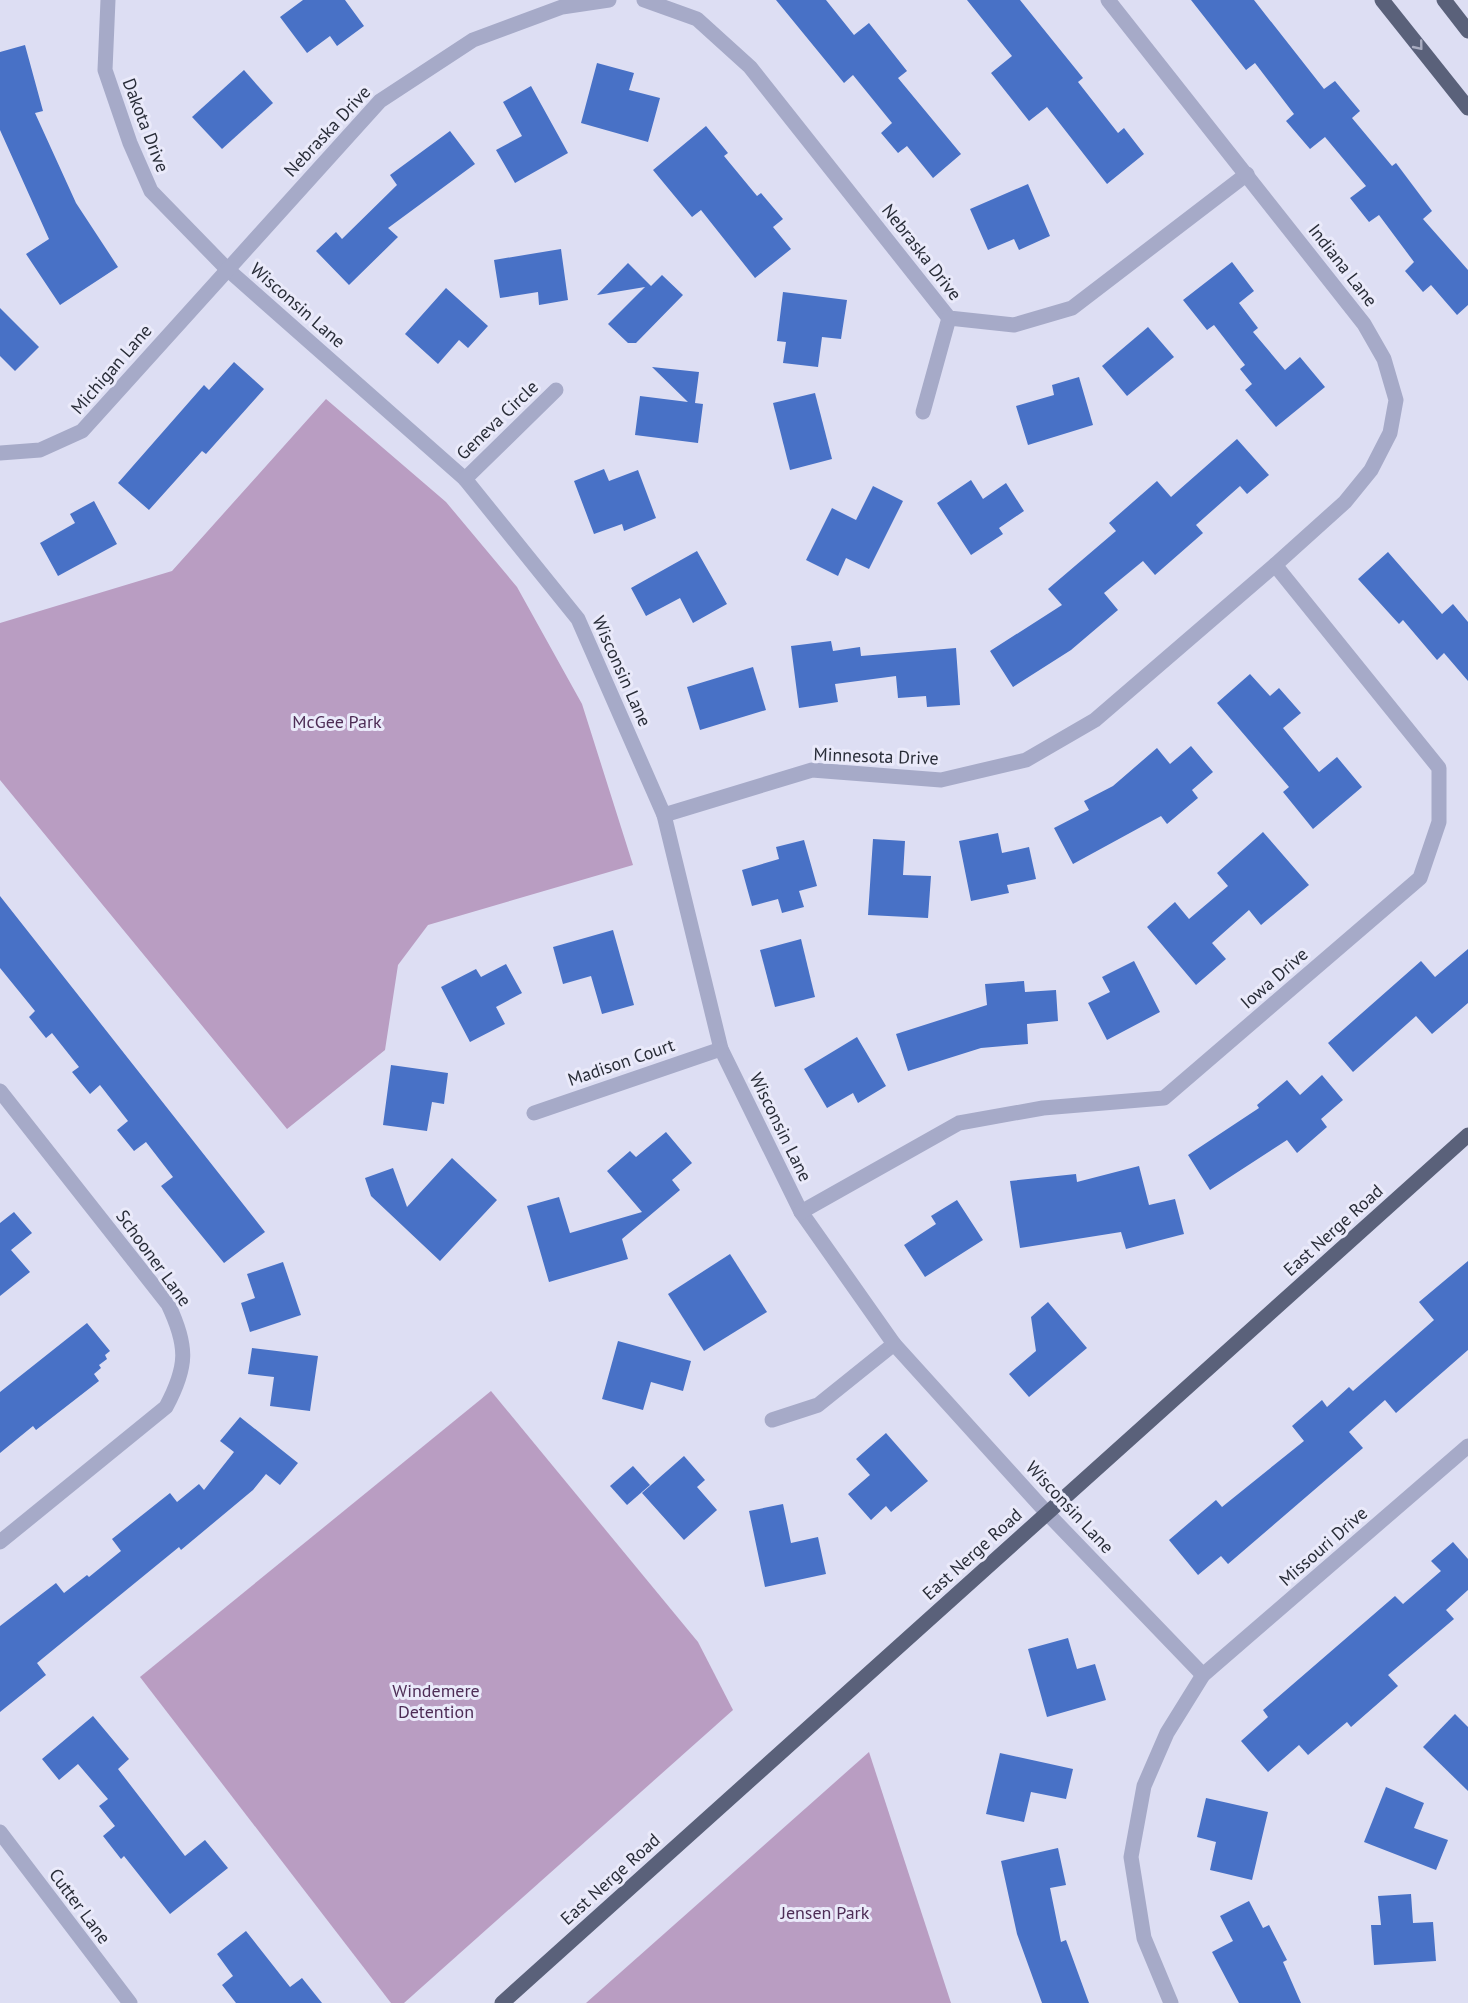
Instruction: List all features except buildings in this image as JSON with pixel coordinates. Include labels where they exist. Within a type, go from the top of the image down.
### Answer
[{"type":"main road","points":[[1382,0],[1468,108]]},
{"type":"main road","points":[[1444,0],[1468,31]]},
{"type":"main road","name":"East Nerge Road","points":[[502,2003],[1468,1135]]},
{"type":"street","name":"Dakota Drive","points":[[108,0],[105,70],[130,143],[151,191],[226,268]]},
{"type":"street","name":"Nebraska Drive","points":[[226,268],[380,101],[473,40],[562,7],[609,0]]},
{"type":"street","name":"Nebraska Drive","points":[[644,0],[697,19],[750,67],[949,318],[1014,325],[1072,308],[1247,174]]},
{"type":"street","name":"Indiana Lane","points":[[1108,0],[1364,324],[1384,358],[1396,400],[1390,433],[1371,470],[1345,502],[1275,565]]},
{"type":"street","name":"Michigan Lane","points":[[0,453],[40,450],[82,431],[226,268]]},
{"type":"street","name":"Wisconsin Lane","points":[[226,268],[465,479],[578,619],[664,815],[721,1049],[801,1212],[894,1344],[1047,1513],[1203,1675]]},
{"type":"street","points":[[923,412],[949,318]]},
{"type":"street","name":"Geneva Circle","points":[[465,479],[556,390]]},
{"type":"street","name":"Minnesota Drive","points":[[664,815],[812,770],[941,780],[1026,760],[1095,720],[1275,565]]},
{"type":"street","name":"Iowa Drive","points":[[801,1212],[960,1123],[1043,1108],[1164,1098],[1420,878],[1439,822],[1439,768],[1275,565]]},
{"type":"street","name":"Madison Court","points":[[534,1113],[721,1049]]},
{"type":"street","name":"Schooner Lane","points":[[0,1091],[168,1304],[181,1332],[184,1354],[180,1381],[166,1407],[0,1542]]},
{"type":"street","points":[[772,1420],[818,1406],[894,1344]]},
{"type":"street","name":"Missouri Drive","points":[[1203,1675],[1468,1446]]},
{"type":"street","points":[[1171,2003],[1144,1938],[1131,1857],[1144,1786],[1167,1733],[1203,1675]]},
{"type":"street","name":"Cutter Lane","points":[[0,1832],[125,2001]]},
{"type":"green space","name":"McGee Park","points":[[326,399],[446,502],[517,587],[582,704],[633,865],[428,925],[398,965],[385,1050],[287,1129],[0,780],[0,623],[172,571]]},
{"type":"green space","name":"Windemere Detention","points":[[491,1391],[698,1642],[733,1710],[404,2003],[391,2003],[140,1677]]},
{"type":"green space","name":"Jensen Park","points":[[869,1752],[951,2003],[586,2003]]}]
